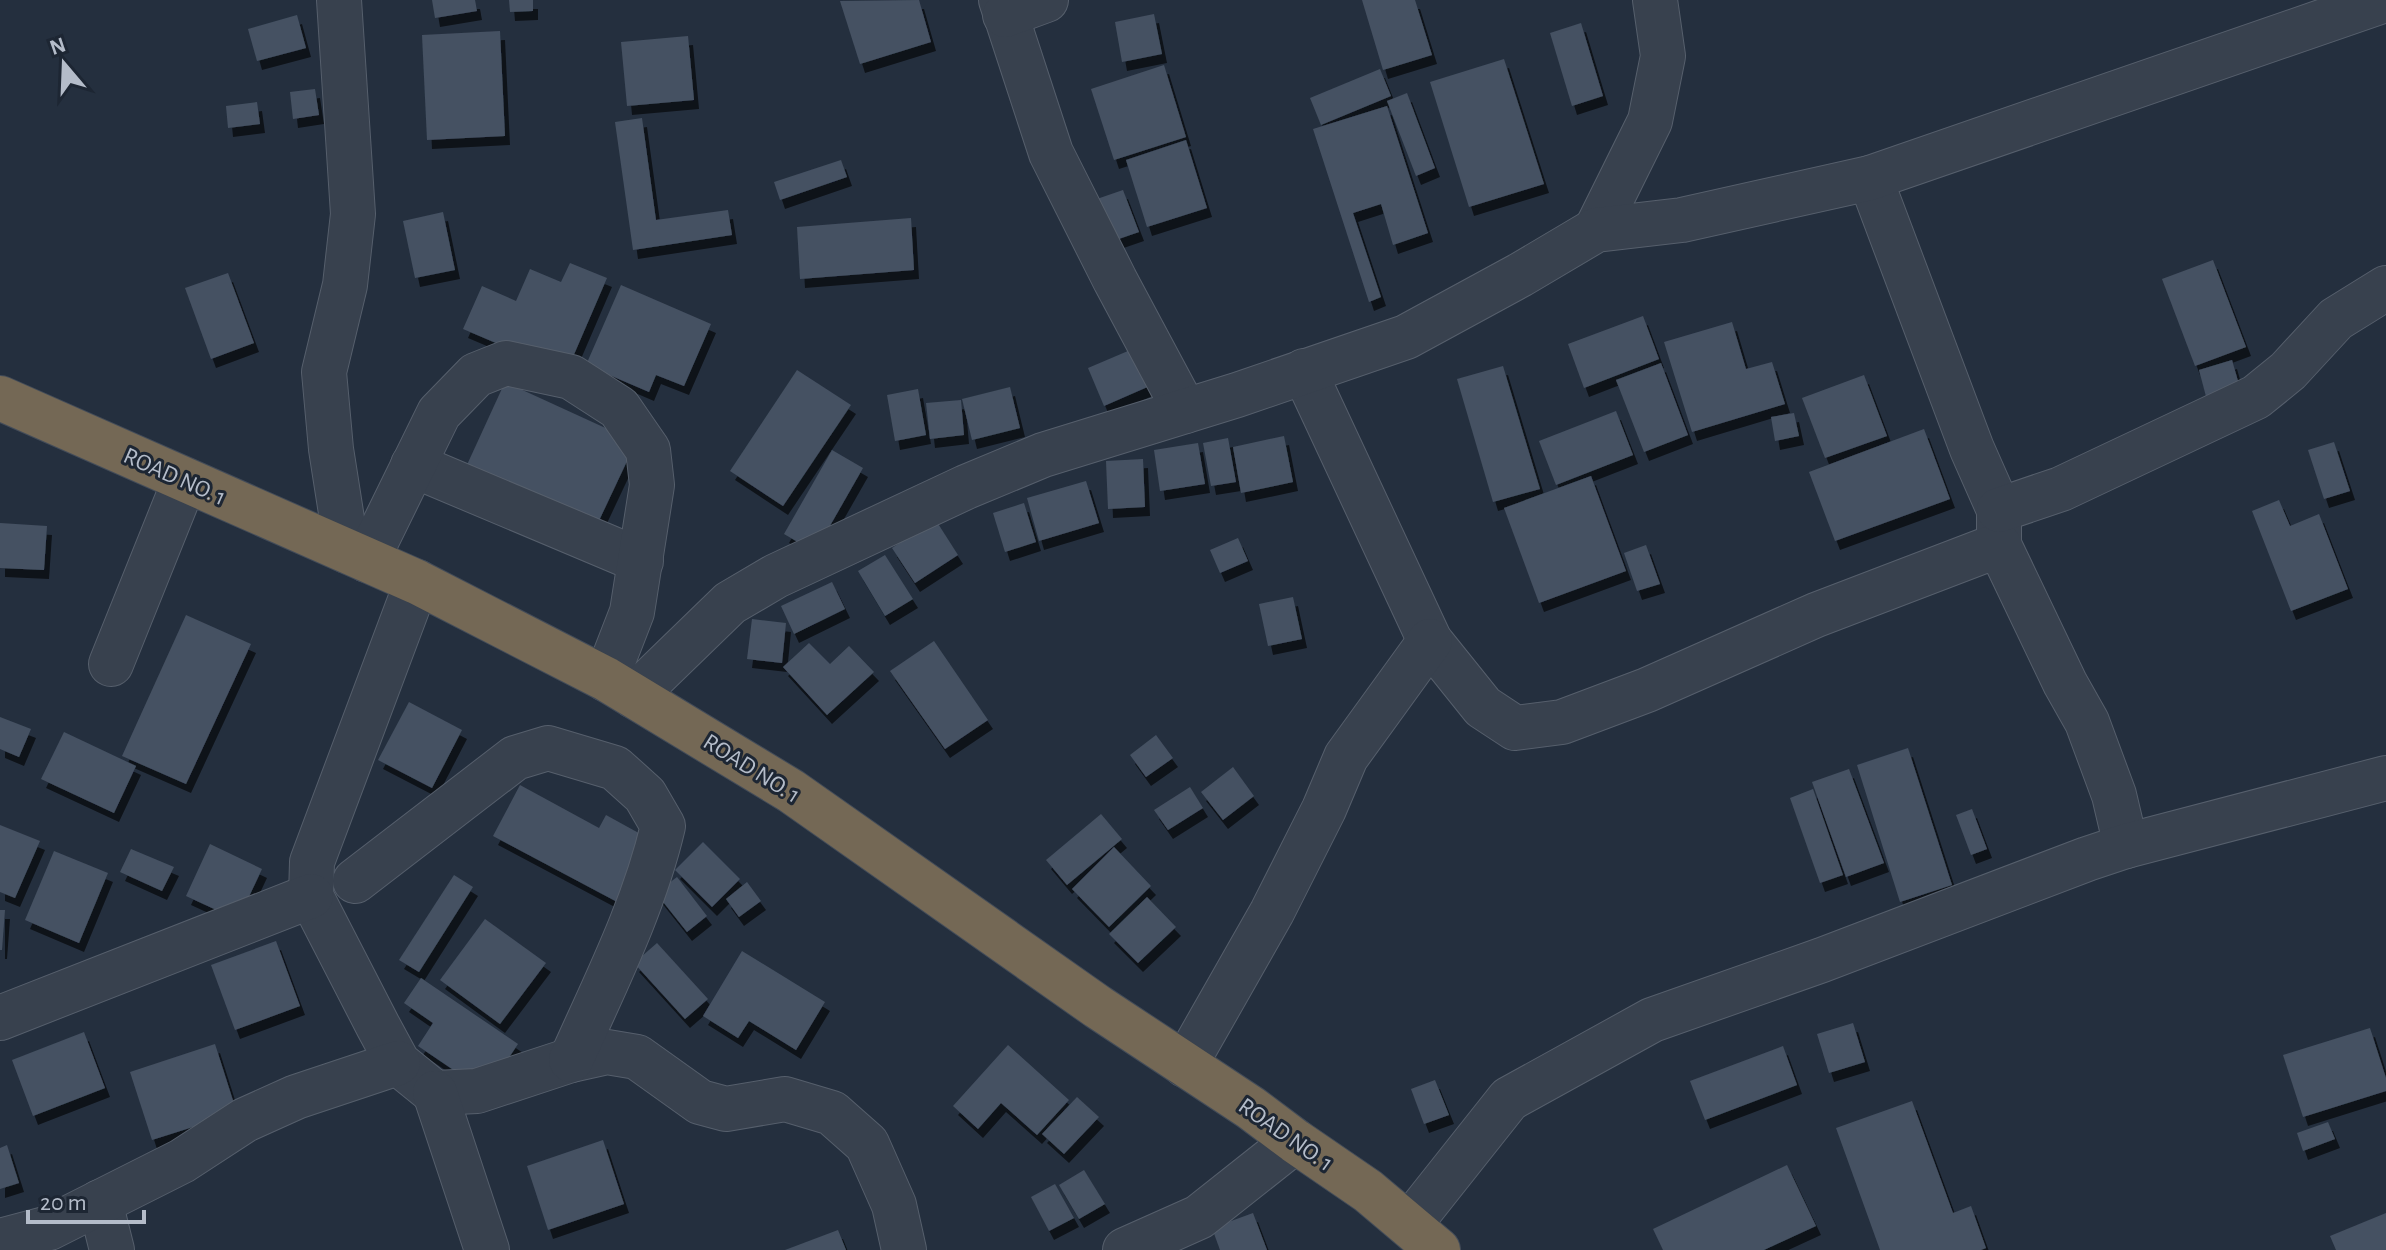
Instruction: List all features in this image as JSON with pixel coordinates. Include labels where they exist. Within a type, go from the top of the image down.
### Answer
[{"type":"highway","name":"ROAD NO. 1","points":[[0,398],[417,582],[620,687],[791,791],[1098,1007],[1251,1108],[1368,1191],[1424,1238]]},
{"type":"street","points":[[339,0],[353,214],[345,285],[324,372],[331,449],[357,556]]},
{"type":"street","points":[[1046,0],[1003,7],[1051,153],[1185,411]]},
{"type":"street","points":[[1596,230],[1650,121],[1663,56],[1655,0]]},
{"type":"street","points":[[620,687],[730,603],[776,576],[966,487],[1043,455],[1406,337],[1596,230],[1682,220],[1870,178],[2385,0]]},
{"type":"street","points":[[1870,178],[1999,528],[2065,683],[2087,722],[2114,795],[2126,846]]},
{"type":"street","points":[[1304,371],[1430,641],[1483,707],[1515,728],[1562,722],[1647,690],[1816,615],[1999,528],[2061,489],[2256,397],[2288,371],[2336,319],[2386,288]]},
{"type":"street","points":[[357,556],[413,465],[439,413],[476,375],[506,363],[571,377],[619,408],[648,450],[652,485],[620,687]]},
{"type":"street","points":[[413,465],[641,561]]},
{"type":"street","points":[[111,664],[185,480]]},
{"type":"street","points":[[417,582],[312,862],[311,896],[398,1063],[435,1093],[487,1250]]},
{"type":"street","points":[[1185,1065],[1272,912],[1324,809],[1346,757],[1430,641]]},
{"type":"street","points":[[355,881],[515,758],[548,748],[615,768],[645,795],[663,826],[636,912],[571,1060]]},
{"type":"street","points":[[1424,1238],[1509,1099],[1652,1020],[2126,846],[2386,778]]},
{"type":"street","points":[[0,1018],[311,896]]},
{"type":"street","points":[[435,1093],[477,1091],[571,1060],[607,1052],[637,1057],[700,1102],[726,1109],[785,1099],[832,1113],[867,1144],[894,1205],[904,1250]]},
{"type":"street","points":[[0,1241],[49,1228],[182,1161],[245,1120],[296,1097],[398,1063]]},
{"type":"street","points":[[1125,1250],[1199,1217],[1295,1141]]},
{"type":"street","points":[[100,1202],[112,1250]]},
{"type":"building","points":[[432,0],[475,0],[477,11],[435,18]]},
{"type":"building","points":[[509,0],[533,0],[533,11],[510,12]]},
{"type":"building","points":[[919,0],[931,42],[860,64],[840,1]]},
{"type":"building","points":[[1362,0],[1415,0],[1432,55],[1383,70]]},
{"type":"building","points":[[1154,14],[1162,54],[1122,62],[1115,22]]},
{"type":"building","points":[[297,15],[306,48],[257,61],[248,29]]},
{"type":"building","points":[[1581,23],[1603,96],[1572,106],[1550,33]]},
{"type":"building","points":[[500,31],[505,136],[427,140],[422,35]]},
{"type":"building","points":[[688,36],[694,100],[627,106],[621,42]]},
{"type":"building","points":[[1504,59],[1544,184],[1469,207],[1430,82]]},
{"type":"building","points":[[1164,65],[1186,137],[1114,160],[1091,89]]},
{"type":"building","points":[[1380,69],[1391,96],[1321,125],[1310,98]]},
{"type":"building","points":[[315,89],[319,115],[293,119],[290,92]]},
{"type":"building","points":[[1407,93],[1435,168],[1416,176],[1387,101]]},
{"type":"building","points":[[257,102],[260,124],[228,128],[226,106]]},
{"type":"building","points":[[1387,106],[1428,233],[1393,245],[1381,204],[1353,213],[1381,297],[1369,302],[1313,129]]},
{"type":"building","points":[[642,118],[656,220],[728,210],[732,235],[633,250],[615,122]]},
{"type":"building","points":[[1186,140],[1207,208],[1147,227],[1126,160]]},
{"type":"building","points":[[841,160],[847,177],[780,200],[774,182]]},
{"type":"building","points":[[1123,190],[1139,232],[1110,242],[1094,200]]},
{"type":"building","points":[[443,212],[455,270],[415,278],[403,221]]},
{"type":"building","points":[[911,218],[914,270],[800,279],[797,227]]},
{"type":"building","points":[[2213,260],[2246,347],[2195,366],[2162,279]]},
{"type":"building","points":[[570,263],[607,278],[566,373],[463,329],[482,286],[516,301],[530,269],[561,282]]},
{"type":"building","points":[[228,273],[254,343],[211,359],[185,288]]},
{"type":"building","points":[[621,285],[711,324],[684,386],[656,375],[649,392],[586,365]]},
{"type":"building","points":[[1643,316],[1659,359],[1584,388],[1568,344]]},
{"type":"building","points":[[1732,322],[1746,369],[1772,362],[1785,404],[1692,432],[1664,342]]},
{"type":"building","points":[[1135,348],[1152,385],[1104,406],[1088,368]]},
{"type":"building","points":[[2232,360],[2242,395],[2208,404],[2199,370]]},
{"type":"building","points":[[1661,363],[1688,435],[1644,452],[1616,380]]},
{"type":"building","points":[[1503,366],[1540,489],[1493,502],[1457,379]]},
{"type":"building","points":[[797,370],[851,405],[783,506],[730,471]]},
{"type":"building","points":[[1864,375],[1887,436],[1825,458],[1802,398]]},
{"type":"building","points":[[505,382],[636,442],[596,527],[466,467]]},
{"type":"building","points":[[1010,387],[1020,428],[972,440],[962,399]]},
{"type":"building","points":[[918,389],[926,435],[895,441],[887,395]]},
{"type":"building","points":[[961,400],[964,435],[930,439],[926,403]]},
{"type":"building","points":[[1616,411],[1633,455],[1556,485],[1539,441]]},
{"type":"building","points":[[1794,413],[1799,436],[1775,441],[1771,417]]},
{"type":"building","points":[[1924,429],[1950,499],[1835,541],[1809,472]]},
{"type":"building","points":[[1284,436],[1293,482],[1241,493],[1233,447]]},
{"type":"building","points":[[1228,438],[1236,482],[1211,486],[1203,443]]},
{"type":"building","points":[[2334,442],[2350,491],[2324,499],[2308,450]]},
{"type":"building","points":[[1198,443],[1205,484],[1160,491],[1154,450]]},
{"type":"building","points":[[832,450],[863,468],[815,552],[784,534]]},
{"type":"building","points":[[1143,459],[1145,507],[1108,509],[1106,461]]},
{"type":"building","points":[[1591,476],[1626,571],[1539,603],[1504,508]]},
{"type":"building","points":[[1086,481],[1099,523],[1039,541],[1027,498]]},
{"type":"building","points":[[2279,500],[2290,526],[2319,514],[2348,589],[2291,611],[2252,511]]},
{"type":"building","points":[[1024,503],[1036,542],[1005,552],[993,513]]},
{"type":"building","points":[[935,519],[958,555],[915,583],[892,548]]},
{"type":"building","points":[[0,523],[47,526],[44,570],[0,568]]},
{"type":"building","points":[[1238,538],[1248,561],[1220,573],[1210,550]]},
{"type":"building","points":[[1646,545],[1660,584],[1637,591],[1624,553]]},
{"type":"building","points":[[885,555],[913,599],[885,616],[858,571]]},
{"type":"building","points":[[832,582],[845,609],[794,634],[781,606]]},
{"type":"building","points":[[1293,597],[1302,639],[1268,646],[1259,604]]},
{"type":"building","points":[[186,615],[251,644],[186,784],[122,756]]},
{"type":"building","points":[[752,619],[786,623],[782,663],[747,659]]},
{"type":"building","points":[[934,641],[988,720],[945,749],[890,671]]},
{"type":"building","points":[[809,643],[830,664],[849,646],[874,672],[827,715],[783,667]]},
{"type":"building","points":[[409,702],[462,730],[432,788],[378,760]]},
{"type":"building","points":[[0,717],[31,729],[19,757],[0,749]]},
{"type":"building","points":[[64,732],[136,766],[114,813],[41,779]]},
{"type":"building","points":[[1156,735],[1173,758],[1146,777],[1130,755]]},
{"type":"building","points":[[1908,748],[1952,885],[1900,902],[1857,765]]},
{"type":"building","points":[[1233,767],[1254,796],[1223,820],[1201,792]]},
{"type":"building","points":[[1849,769],[1884,863],[1846,877],[1812,782]]},
{"type":"building","points":[[520,785],[599,828],[606,815],[655,842],[621,904],[493,836]]},
{"type":"building","points":[[1190,787],[1203,808],[1168,830],[1154,810]]},
{"type":"building","points":[[1813,789],[1843,875],[1820,883],[1790,798]]},
{"type":"building","points":[[1972,809],[1987,849],[1971,855],[1956,815]]},
{"type":"building","points":[[1101,814],[1122,839],[1067,885],[1046,860]]},
{"type":"building","points":[[0,825],[40,841],[15,898],[0,892]]},
{"type":"building","points":[[703,842],[740,879],[712,907],[675,870]]},
{"type":"building","points":[[210,844],[262,869],[238,920],[186,896]]},
{"type":"building","points":[[1114,847],[1151,886],[1109,927],[1072,889]]},
{"type":"building","points":[[131,849],[174,867],[162,891],[120,872]]},
{"type":"building","points":[[54,851],[108,873],[79,943],[25,920]]},
{"type":"building","points":[[454,875],[473,887],[419,972],[399,960]]},
{"type":"building","points":[[677,877],[707,916],[687,932],[656,893]]},
{"type":"building","points":[[747,882],[761,901],[739,917],[726,899]]},
{"type":"building","points":[[1147,897],[1176,927],[1138,963],[1109,934]]},
{"type":"building","points":[[0,910],[5,910],[2,950],[0,950]]},
{"type":"building","points":[[485,919],[546,963],[500,1024],[440,980]]},
{"type":"building","points":[[276,941],[300,1006],[235,1030],[211,965]]},
{"type":"building","points":[[657,943],[708,999],[685,1019],[634,963]]},
{"type":"building","points":[[742,951],[825,1002],[796,1050],[749,1021],[738,1038],[703,1016]]},
{"type":"building","points":[[421,978],[518,1044],[486,1092],[418,1046],[433,1023],[404,1003]]},
{"type":"building","points":[[1853,1023],[1865,1062],[1829,1073],[1817,1034]]},
{"type":"building","points":[[2370,1028],[2386,1078],[2386,1091],[2303,1117],[2283,1055]]},
{"type":"building","points":[[84,1032],[105,1088],[33,1116],[12,1060]]},
{"type":"building","points":[[215,1044],[237,1113],[152,1140],[130,1072]]},
{"type":"building","points":[[1008,1045],[1069,1100],[1037,1135],[1001,1103],[978,1129],[953,1106]]},
{"type":"building","points":[[1783,1046],[1797,1085],[1705,1120],[1690,1081]]},
{"type":"building","points":[[1435,1080],[1449,1115],[1424,1124],[1411,1089]]},
{"type":"building","points":[[1077,1097],[1099,1117],[1064,1154],[1042,1134]]},
{"type":"building","points":[[1912,1101],[1953,1213],[1971,1206],[1986,1248],[1880,1250],[1836,1128]]},
{"type":"building","points":[[2328,1122],[2335,1139],[2303,1151],[2297,1133]]},
{"type":"building","points":[[603,1140],[624,1204],[548,1230],[527,1166]]},
{"type":"building","points":[[7,1145],[19,1183],[0,1189],[0,1148]]},
{"type":"building","points":[[1787,1165],[1816,1226],[1764,1250],[1663,1250],[1653,1229]]},
{"type":"building","points":[[1084,1170],[1105,1204],[1079,1219],[1059,1185]]},
{"type":"building","points":[[1055,1184],[1074,1218],[1049,1231],[1031,1197]]},
{"type":"building","points":[[1253,1213],[1267,1250],[1220,1250],[1212,1228]]},
{"type":"building","points":[[2386,1213],[2386,1250],[2336,1250],[2330,1236]]},
{"type":"building","points":[[838,1230],[846,1250],[785,1250]]}]
